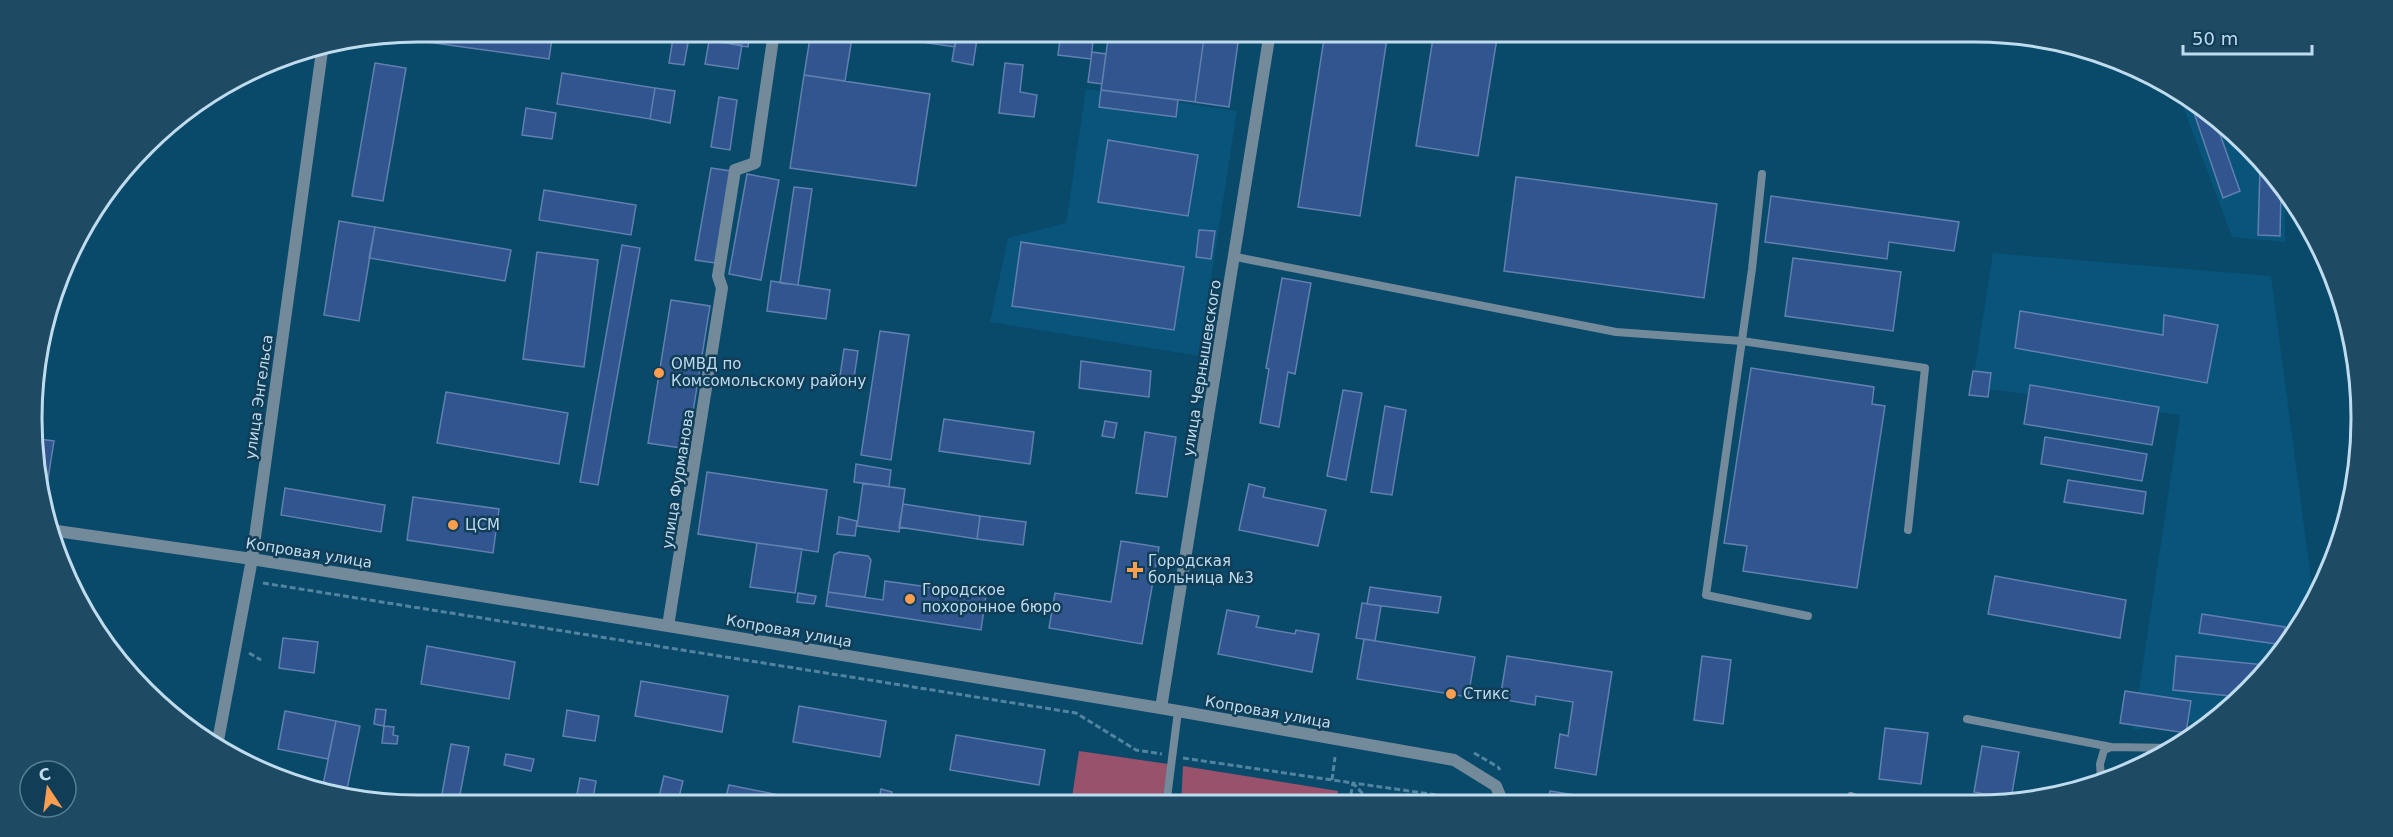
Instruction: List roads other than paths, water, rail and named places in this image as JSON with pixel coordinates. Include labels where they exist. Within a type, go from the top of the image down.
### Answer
[{"type":"street","name":"улица Фурманова","points":[[668,626],[722,288],[718,276],[735,170],[755,163],[773,42]]},
{"type":"street","name":"улица Чернышевского","points":[[1161,708],[1236,257],[1268,42]]},
{"type":"street","name":"улица Энгельса","points":[[219,738],[252,559],[321,55]]},
{"type":"street","name":"Копровая улица","points":[[59,531],[252,559],[668,626],[1161,708],[1454,760],[1496,786],[1500,795]]},
{"type":"lane","points":[[1762,174],[1742,341],[1706,595],[1808,616]]},
{"type":"lane","points":[[1236,257],[1616,333],[1742,341],[1925,368],[1908,530]]},
{"type":"lane","points":[[1167,795],[1178,711]]},
{"type":"lane","points":[[1967,719],[2111,747],[2158,748]]},
{"type":"lane","points":[[2101,773],[2100,764],[2104,750],[2111,747]]},
{"type":"place","name":"ОМВД по Комсомольскому району","points":[[659,373]]},
{"type":"place","name":"ЦСМ","points":[[453,525]]},
{"type":"place","name":"Городская больница №3","points":[[1135,570]]},
{"type":"place","name":"Городское похоронное бюро","points":[[910,599]]},
{"type":"place","name":"Стикс","points":[[1451,694]]}]
